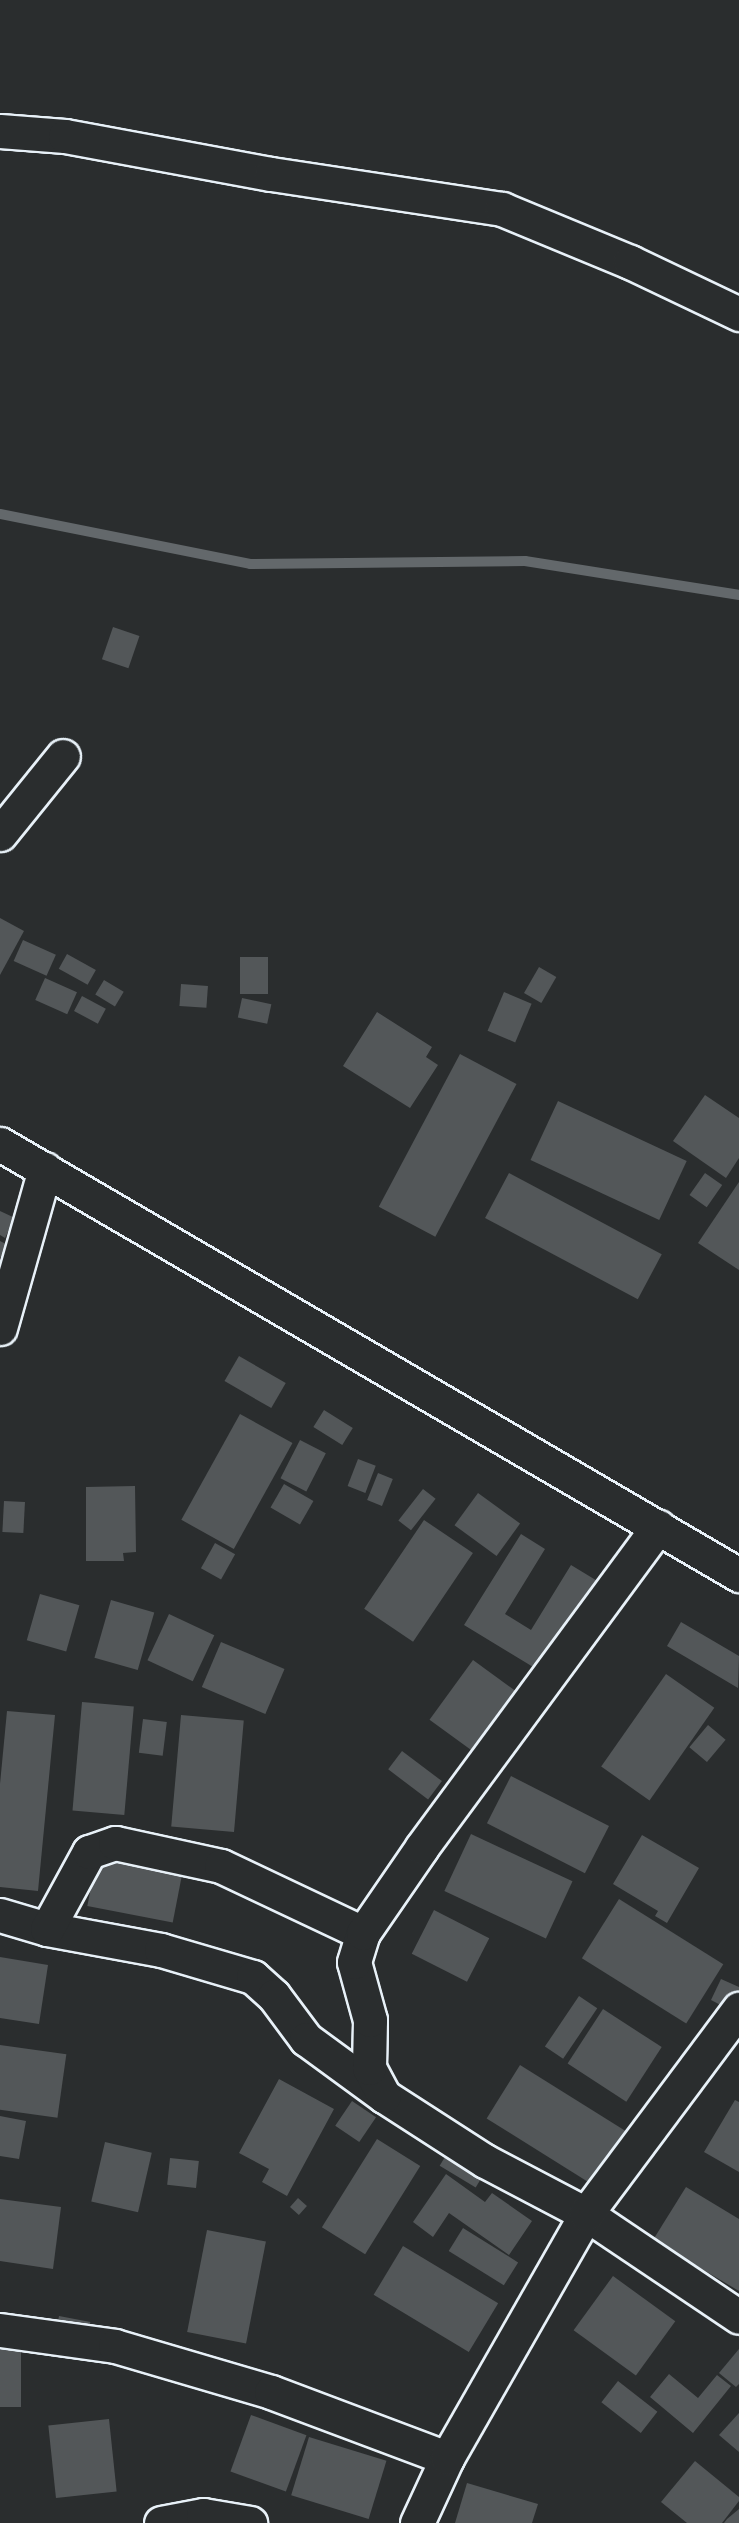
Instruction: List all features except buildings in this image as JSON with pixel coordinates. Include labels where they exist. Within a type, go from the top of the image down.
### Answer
[{"type":"street","points":[[0,131],[65,136],[271,174],[502,209],[630,262],[739,314]]},
{"type":"street","points":[[0,834],[63,756]]},
{"type":"street","points":[[0,1144],[739,1575]]},
{"type":"street","points":[[0,1328],[45,1169]]},
{"type":"street","points":[[384,2096],[369,2068],[370,2020],[354,1962],[363,1933],[422,1847],[657,1527]]},
{"type":"street","points":[[47,1929],[89,1852],[115,1843],[221,1866],[363,1933]]},
{"type":"street","points":[[0,1915],[47,1929],[161,1950],[253,1977],[274,1996],[306,2039],[384,2096],[485,2161],[586,2214],[739,2318]]},
{"type":"street","points":[[417,2523],[447,2458],[586,2214],[739,2009]]},
{"type":"street","points":[[0,2330],[115,2346],[271,2392],[447,2458]]},
{"type":"street","points":[[160,2523],[203,2515],[249,2523]]},
{"type":"waterway","points":[[0,514],[250,564],[525,561],[739,595]]}]
